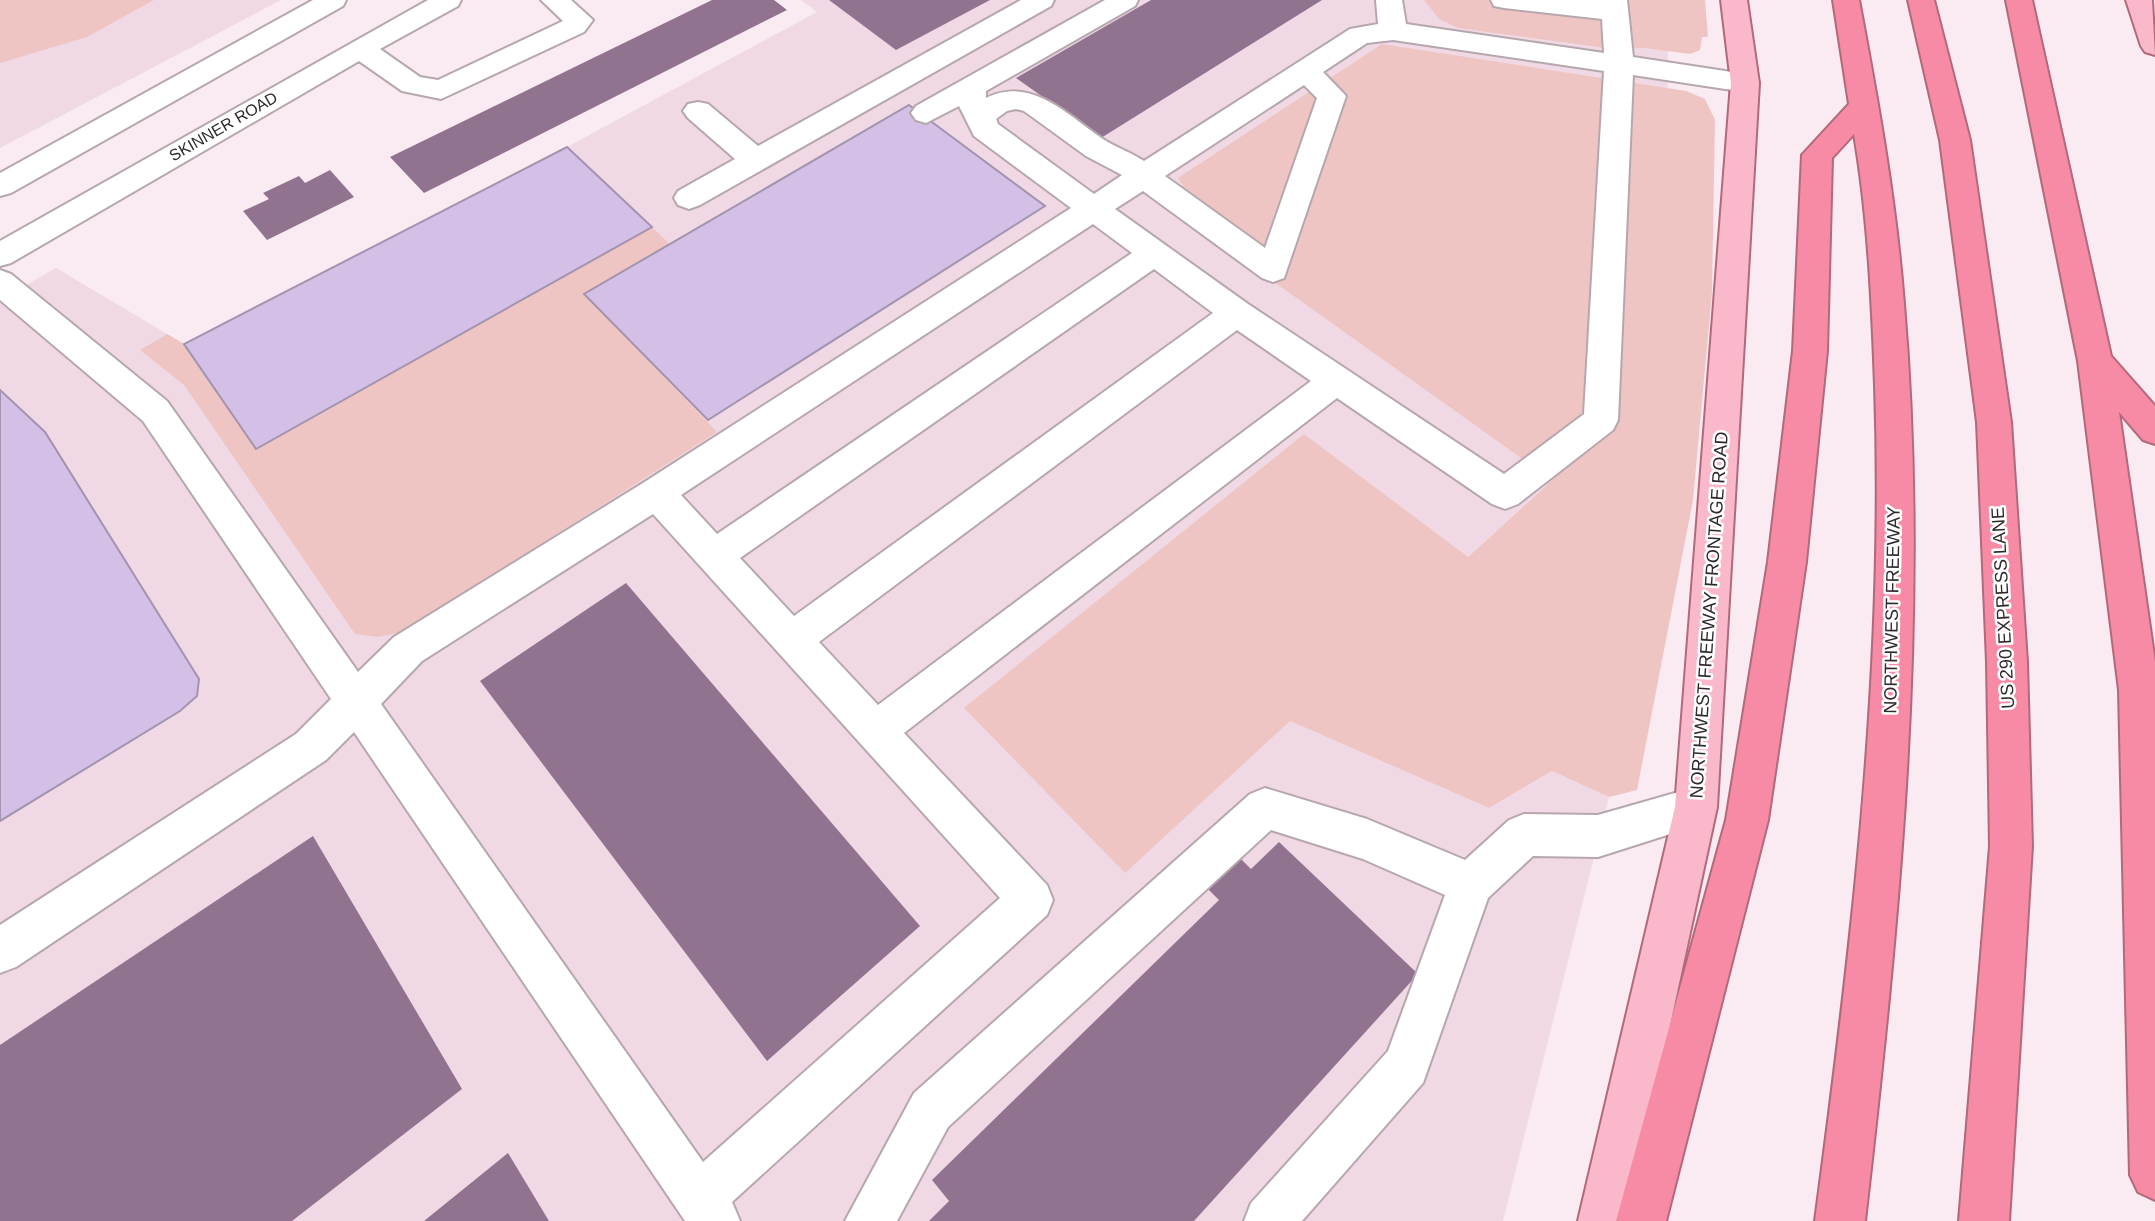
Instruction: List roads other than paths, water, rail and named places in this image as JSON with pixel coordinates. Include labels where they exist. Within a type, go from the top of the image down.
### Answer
[{"type":"highway","name":"NORTHWEST FREEWAY","points":[[1840,1221],[1878,872],[1890,716],[1895,567],[1893,388],[1887,287],[1866,104],[1846,0]]},
{"type":"highway","name":"US 290 EXPRESS LANE","points":[[1921,0],[1955,140],[1994,422],[2001,542],[2011,846],[1984,1221]]},
{"type":"highway","points":[[2019,0],[2095,361],[2138,690],[2155,1175]]},
{"type":"highway","points":[[1641,1221],[1747,820],[1787,562],[1810,351],[1817,155],[1866,104]]},
{"type":"highway","points":[[2095,361],[2155,430]]},
{"type":"main road","name":"NORTHWEST FREEWAY FRONTAGE ROAD","points":[[1603,1221],[1696,807],[1745,83],[1734,0]]},
{"type":"main road","points":[[2139,0],[2155,46]]},
{"type":"street","points":[[0,186],[333,0]]},
{"type":"street","name":"SKINNER ROAD","points":[[0,255],[448,0]]},
{"type":"street","points":[[360,48],[412,85],[442,90],[574,26],[579,20],[554,0]]},
{"type":"street","points":[[689,198],[1041,0]]},
{"type":"street","points":[[926,113],[1125,0]]},
{"type":"street","points":[[972,86],[971,102],[981,116],[984,129],[1236,313],[1505,494],[1601,420],[1619,64],[1615,6],[1504,0]]},
{"type":"street","points":[[0,951],[311,747],[408,649],[656,493],[1391,15],[1619,64],[1745,83]]},
{"type":"street","points":[[981,116],[998,103],[1016,100],[1033,103],[1097,149],[1143,176],[1273,270],[1332,96],[1305,70]]},
{"type":"street","points":[[698,111],[756,161]]},
{"type":"street","points":[[714,556],[1153,254]]},
{"type":"street","points":[[0,282],[155,411],[708,1210],[1031,900],[656,493]]},
{"type":"street","points":[[792,640],[1236,313]]},
{"type":"street","points":[[876,731],[1335,381]]},
{"type":"street","points":[[1269,1221],[1406,1066],[1471,884],[1524,835],[1598,836],[1696,807]]},
{"type":"street","points":[[870,1221],[931,1111],[1265,808],[1367,840],[1471,884]]}]
